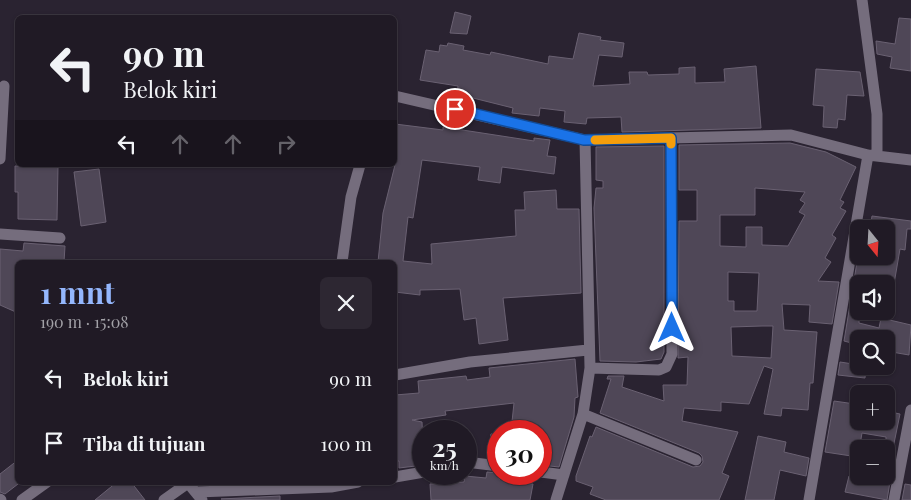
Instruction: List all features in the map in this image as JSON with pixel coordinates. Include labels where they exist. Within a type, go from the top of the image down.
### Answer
[{"type":"street","points":[[809,500],[872,156],[876,107],[862,0]]},
{"type":"street","points":[[0,159],[4,86]]},
{"type":"street","points":[[397,96],[584,140],[791,135],[872,156],[911,160]]},
{"type":"street","points":[[590,368],[659,370],[666,367],[672,354],[671,138]]},
{"type":"street","points":[[556,500],[583,414],[590,368],[588,350],[584,140]]},
{"type":"street","points":[[342,260],[351,197],[359,167]]},
{"type":"street","points":[[0,234],[60,238]]},
{"type":"street","points":[[397,375],[470,362],[588,350]]},
{"type":"street","points":[[894,500],[911,410]]},
{"type":"street","points":[[583,414],[696,460]]},
{"type":"street","points":[[552,473],[564,475]]},
{"type":"street","points":[[397,477],[412,474]]},
{"type":"street","points":[[22,500],[43,485]]},
{"type":"street","points":[[164,500],[185,485]]},
{"type":"street","points":[[190,485],[200,496],[320,485]]},
{"type":"building","points":[[455,12],[471,16],[467,34],[450,33]]},
{"type":"building","points":[[899,18],[911,19],[911,71],[890,68],[892,57],[877,54],[876,41],[895,44]]},
{"type":"building","points":[[579,33],[601,37],[600,40],[624,43],[622,57],[599,55],[593,86],[630,84],[629,72],[647,72],[648,75],[679,74],[679,68],[695,67],[695,83],[725,82],[724,69],[756,66],[761,128],[622,132],[621,117],[587,118],[586,124],[564,122],[565,111],[540,108],[539,116],[512,113],[513,108],[457,94],[458,86],[420,80],[426,50],[439,52],[440,45],[447,46],[448,43],[464,46],[463,50],[490,55],[491,52],[548,64],[549,56],[573,59]]},
{"type":"building","points":[[816,69],[860,72],[864,96],[847,95],[845,120],[838,119],[837,128],[823,127],[824,106],[813,105]]},
{"type":"building","points":[[397,124],[443,130],[443,127],[534,141],[534,138],[550,140],[547,156],[556,157],[554,174],[502,167],[500,183],[478,180],[480,167],[422,160],[413,218],[408,217],[403,261],[432,264],[431,244],[516,236],[515,210],[525,210],[524,192],[556,190],[557,209],[579,209],[581,293],[503,298],[508,340],[479,344],[476,318],[464,320],[460,289],[420,290],[420,295],[397,292],[397,260],[378,260],[383,213],[394,167],[397,167]]},
{"type":"building","points":[[790,143],[826,152],[856,167],[840,200],[844,202],[840,208],[846,211],[832,235],[836,238],[825,258],[831,262],[818,281],[839,282],[832,324],[809,322],[810,305],[782,304],[784,330],[817,332],[813,383],[810,383],[808,410],[782,408],[781,416],[764,414],[773,369],[764,366],[749,404],[721,402],[721,411],[684,408],[682,421],[738,432],[722,473],[729,476],[719,500],[606,500],[590,494],[593,487],[576,481],[590,436],[592,437],[596,427],[693,467],[700,466],[703,462],[702,456],[699,453],[600,413],[611,379],[607,379],[608,376],[624,376],[622,387],[664,401],[663,385],[687,385],[688,357],[678,358],[679,221],[697,221],[697,190],[679,190],[679,145]],"holes":[[[755,188],[805,192],[800,200],[805,203],[799,212],[805,215],[788,246],[762,245],[762,227],[746,227],[746,247],[720,246],[720,215],[755,215]],[[728,272],[759,273],[757,311],[734,311],[734,301],[728,301]],[[773,326],[771,358],[732,356],[731,327]]]},
{"type":"building","points":[[664,146],[664,352],[661,359],[636,362],[600,361],[594,208],[596,188],[603,188],[603,181],[596,180],[596,147]]},
{"type":"building","points":[[15,167],[58,167],[57,220],[18,219],[18,192],[15,192]]},
{"type":"building","points":[[99,169],[106,222],[81,226],[74,172]]},
{"type":"building","points":[[872,216],[911,221],[911,229],[907,229],[905,250],[900,249],[895,278],[895,275],[855,275],[857,265],[895,265],[895,220],[871,220]]},
{"type":"building","points":[[24,243],[65,246],[64,260],[15,260],[15,312],[0,305],[0,249],[23,251]]},
{"type":"building","points":[[850,305],[850,320],[859,320],[859,323],[879,328],[881,320],[911,325],[909,355],[895,353],[895,330],[850,330],[850,343],[844,341]]},
{"type":"building","points":[[575,359],[578,397],[575,398],[574,417],[559,467],[552,466],[552,420],[512,420],[514,403],[445,411],[446,415],[412,420],[412,466],[399,468],[399,461],[397,461],[397,395],[419,393],[418,381],[466,376],[467,380],[490,377],[489,368]]},
{"type":"building","points":[[840,362],[850,364],[850,375],[865,375],[865,378],[838,375]]},
{"type":"building","points":[[834,401],[850,403],[850,430],[895,430],[895,413],[900,414],[895,440],[886,440],[886,437],[862,433],[861,440],[850,440],[850,456],[825,452]]},
{"type":"building","points":[[758,436],[786,442],[784,452],[809,458],[806,476],[780,470],[774,500],[745,500]]},
{"type":"building","points":[[15,462],[15,485],[17,485],[5,494],[0,492],[0,474]]},
{"type":"building","points":[[487,472],[487,485],[533,485],[530,500],[431,500],[430,485],[477,485],[477,477],[486,478]]},
{"type":"building","points":[[849,476],[850,485],[890,485],[887,500],[845,492]]},
{"type":"building","points":[[905,484],[911,485],[911,500],[902,500]]},
{"type":"building","points":[[113,485],[133,485],[145,500],[95,500]]},
{"type":"building","points":[[280,496],[280,500],[221,499]]},
{"type":"slow traffic","points":[[595,140],[671,138],[671,144]]},
{"type":"route","points":[[455,109],[584,140],[671,138],[672,328]]}]
